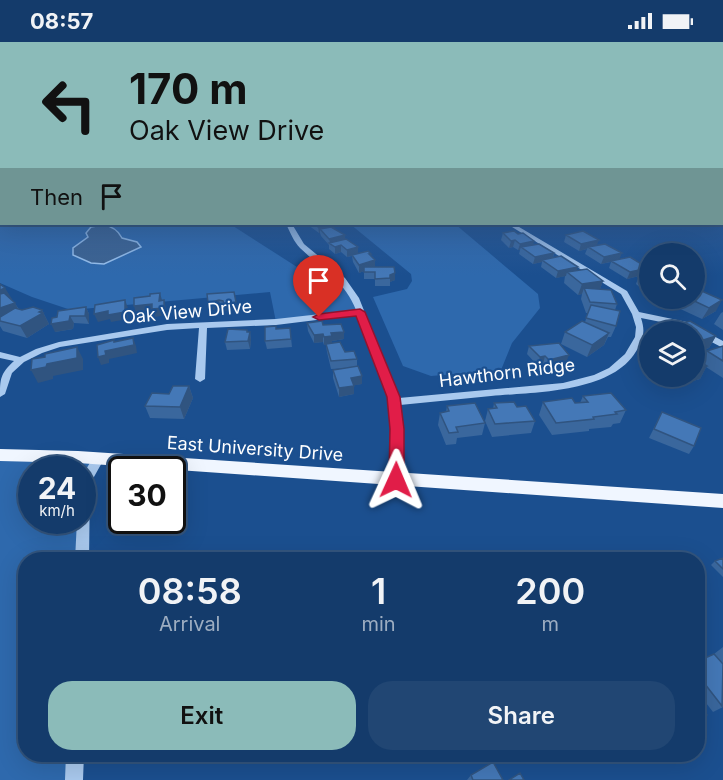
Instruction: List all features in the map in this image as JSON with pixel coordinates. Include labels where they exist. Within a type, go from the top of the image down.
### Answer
[{"type":"main road","name":"East University Drive","points":[[0,455],[98,459],[723,501]]},
{"type":"street","points":[[289,225],[300,245],[347,285],[360,312],[394,402],[397,429],[396,480]]},
{"type":"street","points":[[512,225],[620,290],[636,314],[684,324],[723,345]]},
{"type":"street","name":"Oak View Drive","points":[[21,360],[59,345],[152,329],[276,322],[360,312]]},
{"type":"street","name":"Hawthorn Ridge","points":[[394,402],[563,386],[597,377],[621,363],[636,346],[640,327],[636,314]]},
{"type":"street","points":[[200,379],[203,326]]},
{"type":"street","points":[[0,355],[21,360]]},
{"type":"street","points":[[0,394],[8,372],[21,360]]},
{"type":"street","points":[[82,552],[84,484],[98,459]]},
{"type":"street","points":[[74,780],[75,762]]},
{"type":"shaded area","points":[[0,225],[232,225],[297,267],[317,260],[336,274],[360,312],[276,322],[270,292],[71,310],[0,283]]},
{"type":"shaded area","points":[[103,225],[112,227],[122,238],[137,242],[141,247],[104,264],[91,263],[73,255],[73,248],[88,237],[86,233],[91,227]]},
{"type":"shaded area","points":[[351,225],[456,225],[538,294],[540,308],[512,343],[501,370],[431,376],[403,366],[373,297],[407,289],[412,281],[411,274]]},
{"type":"shaded area","points":[[0,455],[24,456],[18,456],[18,534],[83,534],[82,552],[18,552],[18,762],[75,762],[74,780],[0,780]]},
{"type":"building","points":[[331,227],[345,235],[329,239],[320,229]]},
{"type":"building","points":[[514,231],[518,234],[523,233],[534,241],[520,244],[515,240],[511,241],[503,233]]},
{"type":"building","points":[[583,231],[599,240],[581,244],[566,235]]},
{"type":"building","points":[[346,239],[358,247],[347,250],[341,245],[335,247],[329,243]]},
{"type":"building","points":[[539,244],[554,253],[535,257],[521,247]]},
{"type":"building","points":[[605,244],[622,253],[604,257],[588,247]]},
{"type":"building","points":[[368,251],[375,260],[359,265],[352,255]]},
{"type":"building","points":[[561,256],[578,267],[558,271],[542,260]]},
{"type":"building","points":[[630,257],[639,262],[639,270],[630,272],[611,261]]},
{"type":"building","points":[[364,267],[394,267],[395,273],[390,275],[390,278],[375,279],[375,272],[364,272]]},
{"type":"building","points":[[587,269],[603,281],[582,284],[567,272]]},
{"type":"building","points":[[584,288],[611,290],[617,304],[590,302]]},
{"type":"building","points":[[234,292],[236,302],[224,304],[219,300],[208,303],[207,294]]},
{"type":"building","points":[[705,292],[722,300],[709,308],[705,306]]},
{"type":"building","points":[[4,293],[15,303],[0,308],[0,294]]},
{"type":"building","points":[[160,293],[159,301],[164,300],[164,308],[152,309],[152,304],[134,306],[134,298]]},
{"type":"building","points":[[125,300],[125,312],[108,315],[108,311],[94,314],[95,305]]},
{"type":"building","points":[[591,305],[620,311],[616,326],[586,318]]},
{"type":"building","points":[[33,307],[42,310],[39,312],[43,313],[20,326],[0,321],[0,317],[15,308],[22,310]]},
{"type":"building","points":[[86,307],[85,316],[70,316],[69,321],[51,324],[52,318],[57,317],[58,311]]},
{"type":"building","points":[[322,321],[323,325],[341,324],[344,332],[331,333],[332,336],[324,337],[323,334],[314,335],[307,323]]},
{"type":"building","points":[[582,321],[609,333],[592,345],[565,332]]},
{"type":"building","points":[[276,326],[276,329],[290,328],[291,339],[265,341],[265,327]]},
{"type":"building","points":[[228,329],[247,330],[250,332],[248,341],[225,342]]},
{"type":"building","points":[[705,330],[716,336],[705,340]]},
{"type":"building","points":[[133,338],[134,345],[105,351],[106,355],[98,357],[97,345]]},
{"type":"building","points":[[340,342],[345,352],[354,351],[357,359],[331,361],[326,344]]},
{"type":"building","points":[[559,343],[569,355],[549,360],[545,356],[540,357],[529,346]]},
{"type":"building","points":[[723,346],[723,361],[707,351]]},
{"type":"building","points":[[77,347],[77,358],[31,370],[32,359]]},
{"type":"building","points":[[358,366],[362,376],[351,378],[354,386],[339,388],[333,370]]},
{"type":"building","points":[[173,386],[189,386],[180,407],[145,406],[152,393],[169,394]]},
{"type":"building","points":[[611,393],[626,410],[615,412],[617,414],[593,417],[594,419],[556,423],[543,402],[572,398],[575,403],[588,402],[583,396]]},
{"type":"building","points":[[514,402],[517,407],[526,406],[535,421],[495,424],[488,409],[497,408],[494,403]]},
{"type":"building","points":[[475,403],[485,423],[456,427],[458,432],[449,433],[440,413],[449,411],[447,406]]},
{"type":"building","points":[[662,412],[701,428],[694,446],[654,429]]},
{"type":"building","points":[[723,558],[723,569],[715,561]]},
{"type":"building","points":[[714,654],[723,664],[722,706],[705,684],[705,658]]},
{"type":"building","points":[[493,762],[503,780],[473,780],[471,775]]},
{"type":"building","points":[[520,773],[524,780],[509,780]]},
{"type":"route","points":[[319,317],[360,312],[394,397],[397,429],[396,480]]}]
